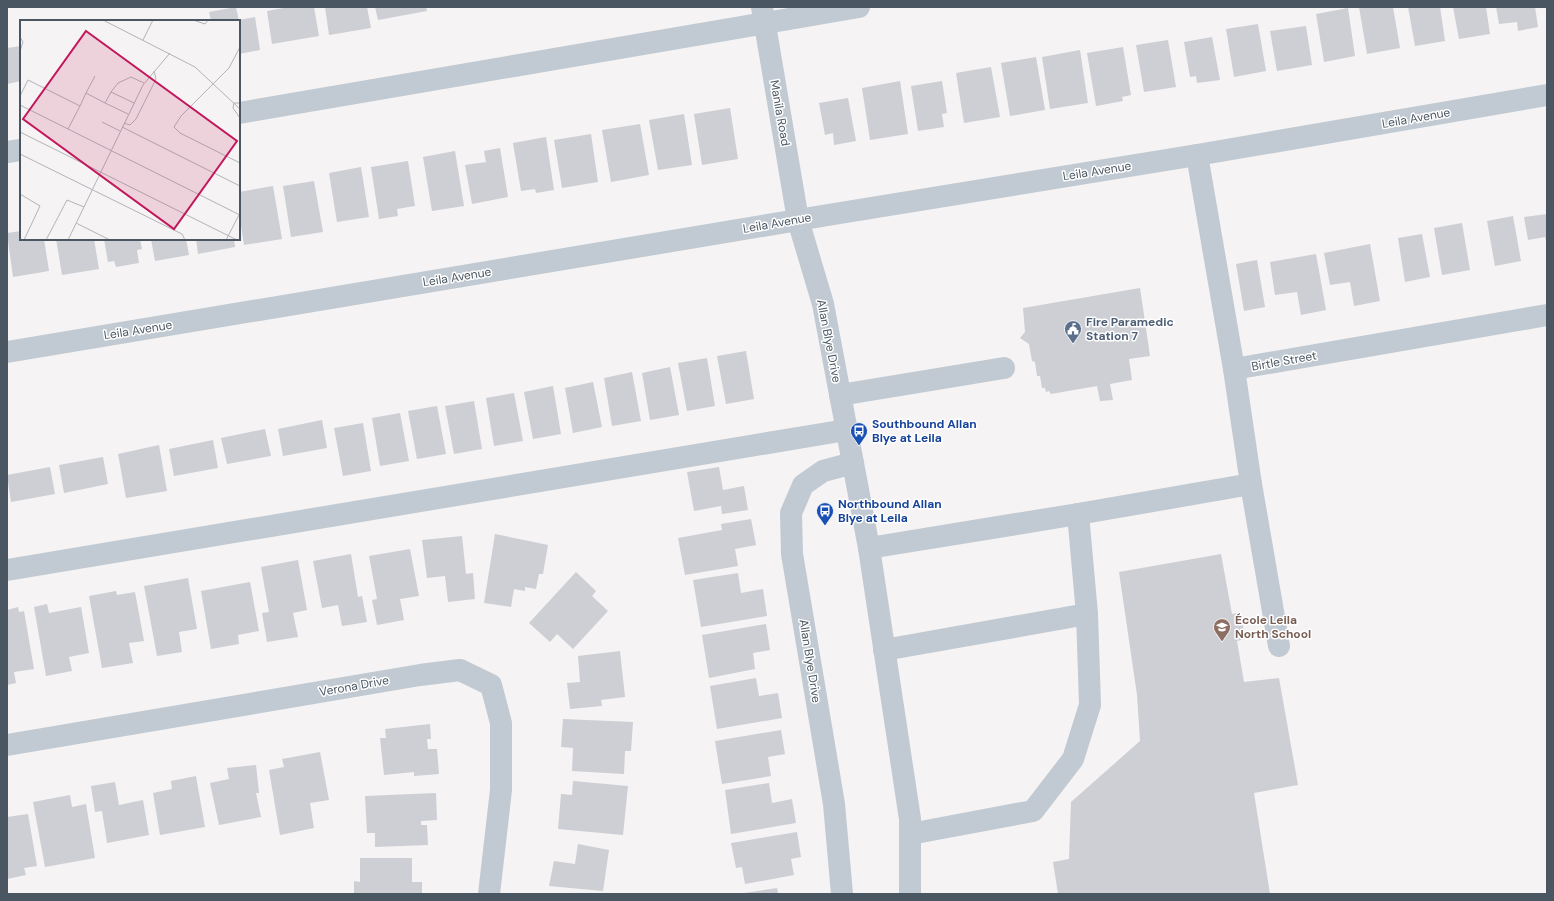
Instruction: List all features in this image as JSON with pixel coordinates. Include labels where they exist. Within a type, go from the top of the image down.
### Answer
[{"type":"street","points":[[240,113],[763,15],[859,7]]},
{"type":"street","name":"Manila Road","points":[[763,15],[798,220]]},
{"type":"street","name":"Leila Avenue","points":[[7,352],[1197,155],[1547,95]]},
{"type":"street","points":[[7,152],[20,150]]},
{"type":"street","name":"Birtle Street","points":[[1197,155],[1234,369],[1547,314]]},
{"type":"street","name":"Allan Blye Drive","points":[[798,220],[823,304],[869,548],[910,819],[910,894]]},
{"type":"street","points":[[840,395],[1004,368]]},
{"type":"street","points":[[1234,369],[1251,484],[1279,646]]},
{"type":"street","points":[[7,570],[846,430]]},
{"type":"street","name":"Allan Blye Drive","points":[[842,894],[834,804],[792,554],[791,513],[803,485],[823,471],[853,463]]},
{"type":"street","points":[[869,548],[1251,484]]},
{"type":"street","points":[[910,834],[1033,811],[1073,759],[1090,705],[1087,614],[1078,514]]},
{"type":"street","points":[[884,650],[1087,614]]},
{"type":"street","name":"Verona Drive","points":[[7,745],[420,675],[460,670],[491,685],[500,723],[501,790],[489,894]]},
{"type":"building","points":[[236,7],[239,20],[211,20],[209,12]]},
{"type":"building","points":[[289,7],[314,7],[319,36],[272,44],[267,11]]},
{"type":"building","points":[[325,7],[367,7],[371,28],[329,35]]},
{"type":"building","points":[[375,7],[426,7],[427,11],[378,20]]},
{"type":"building","points":[[1359,7],[1393,7],[1400,48],[1367,54]]},
{"type":"building","points":[[1408,7],[1440,7],[1445,41],[1415,46]]},
{"type":"building","points":[[1453,7],[1486,7],[1490,34],[1459,39]]},
{"type":"building","points":[[1496,7],[1535,7],[1538,27],[1518,31],[1517,22],[1499,24]]},
{"type":"building","points":[[1348,8],[1355,56],[1324,62],[1316,14]]},
{"type":"building","points":[[255,17],[260,50],[240,54],[239,20]]},
{"type":"building","points":[[1258,24],[1266,71],[1234,77],[1226,29]]},
{"type":"building","points":[[1306,26],[1312,65],[1277,71],[1270,31]]},
{"type":"building","points":[[1212,37],[1220,80],[1197,83],[1196,76],[1190,77],[1184,42]]},
{"type":"building","points":[[1168,40],[1176,87],[1144,92],[1136,45]]},
{"type":"building","points":[[20,46],[20,81],[7,84],[7,48]]},
{"type":"building","points":[[1123,47],[1131,95],[1122,97],[1123,101],[1096,106],[1087,53]]},
{"type":"building","points":[[1080,50],[1088,103],[1050,109],[1042,57]]},
{"type":"building","points":[[1036,57],[1045,110],[1010,116],[1001,63]]},
{"type":"building","points":[[991,67],[1000,117],[964,123],[956,73]]},
{"type":"building","points":[[900,81],[908,134],[870,140],[862,88]]},
{"type":"building","points":[[942,81],[947,113],[942,114],[944,127],[918,131],[911,86]]},
{"type":"building","points":[[848,98],[856,141],[834,145],[833,133],[825,135],[819,103]]},
{"type":"building","points":[[730,108],[738,159],[702,165],[694,114]]},
{"type":"building","points":[[684,114],[692,165],[658,170],[649,120]]},
{"type":"building","points":[[640,124],[649,175],[611,182],[602,130]]},
{"type":"building","points":[[591,134],[598,182],[562,188],[554,140]]},
{"type":"building","points":[[546,137],[554,190],[536,193],[535,189],[521,191],[513,143]]},
{"type":"building","points":[[500,148],[508,197],[472,204],[465,165],[486,162],[484,151]]},
{"type":"building","points":[[455,151],[464,206],[432,211],[423,157]]},
{"type":"building","points":[[408,161],[415,206],[397,209],[398,216],[379,219],[371,167]]},
{"type":"building","points":[[361,167],[369,217],[337,222],[329,173]]},
{"type":"building","points":[[314,181],[323,232],[291,237],[283,186]]},
{"type":"building","points":[[273,186],[282,239],[244,245],[240,219],[240,192]]},
{"type":"building","points":[[1547,214],[1547,244],[1545,237],[1528,240],[1524,217]]},
{"type":"building","points":[[1513,216],[1521,261],[1495,266],[1487,221]]},
{"type":"building","points":[[1462,223],[1470,270],[1442,275],[1434,228]]},
{"type":"building","points":[[20,231],[20,240],[44,240],[49,271],[13,277],[7,233]]},
{"type":"building","points":[[1422,234],[1430,277],[1405,282],[1398,238]]},
{"type":"building","points":[[56,240],[94,240],[99,269],[62,275]]},
{"type":"building","points":[[104,240],[140,240],[142,249],[137,250],[139,263],[116,267],[114,261],[108,262]]},
{"type":"building","points":[[151,240],[186,240],[189,255],[155,261]]},
{"type":"building","points":[[196,240],[234,240],[235,247],[198,254]]},
{"type":"building","points":[[1370,244],[1380,301],[1354,306],[1350,282],[1330,285],[1324,253]]},
{"type":"building","points":[[1316,254],[1326,310],[1301,315],[1297,292],[1275,295],[1270,262]]},
{"type":"building","points":[[1257,260],[1265,307],[1244,311],[1236,264]]},
{"type":"building","points":[[1140,288],[1150,356],[1129,359],[1132,380],[1110,384],[1113,400],[1100,401],[1097,386],[1051,394],[1049,391],[1046,392],[1045,388],[1042,388],[1040,376],[1037,376],[1035,362],[1032,361],[1029,344],[1020,338],[1025,332],[1023,308]]},
{"type":"building","points":[[746,351],[754,399],[726,404],[717,356]]},
{"type":"building","points":[[707,358],[715,406],[687,411],[678,363]]},
{"type":"building","points":[[670,367],[679,415],[650,420],[642,373]]},
{"type":"building","points":[[632,372],[641,421],[612,426],[604,378]]},
{"type":"building","points":[[593,382],[602,427],[573,433],[565,388]]},
{"type":"building","points":[[553,386],[561,434],[533,439],[524,392]]},
{"type":"building","points":[[514,393],[523,441],[494,446],[486,398]]},
{"type":"building","points":[[474,401],[482,449],[454,454],[445,406]]},
{"type":"building","points":[[437,406],[446,454],[417,459],[408,411]]},
{"type":"building","points":[[400,413],[409,461],[380,466],[372,418]]},
{"type":"building","points":[[322,420],[327,448],[283,456],[278,429]]},
{"type":"building","points":[[363,423],[371,471],[343,476],[334,428]]},
{"type":"building","points":[[265,429],[271,456],[227,464],[221,438]]},
{"type":"building","points":[[213,440],[218,468],[174,476],[169,449]]},
{"type":"building","points":[[159,445],[167,491],[126,498],[118,454]]},
{"type":"building","points":[[103,457],[108,484],[64,493],[59,465]]},
{"type":"building","points":[[50,467],[55,494],[11,502],[7,475]]},
{"type":"building","points":[[719,467],[723,490],[744,486],[748,510],[722,514],[721,506],[694,511],[687,472]]},
{"type":"building","points":[[751,519],[756,545],[735,549],[738,566],[685,575],[678,538],[722,530],[721,524]]},
{"type":"building","points":[[495,534],[548,545],[543,574],[539,574],[536,589],[525,587],[525,591],[514,589],[511,607],[484,603]]},
{"type":"building","points":[[462,536],[466,574],[473,573],[475,599],[448,602],[445,576],[427,578],[422,540]]},
{"type":"building","points":[[410,549],[419,596],[400,599],[404,620],[377,625],[372,600],[377,599],[369,556]]},
{"type":"building","points":[[351,554],[358,597],[362,596],[367,622],[342,626],[338,605],[322,608],[313,561]]},
{"type":"building","points":[[1221,554],[1232,614],[1241,612],[1245,639],[1237,641],[1244,682],[1279,678],[1298,785],[1254,793],[1270,894],[1058,894],[1053,862],[1069,859],[1071,802],[1140,741],[1137,695],[1119,572]]},
{"type":"building","points":[[298,560],[307,610],[293,613],[298,637],[267,642],[262,613],[269,612],[261,567]]},
{"type":"building","points":[[576,572],[596,591],[592,596],[608,611],[573,649],[557,634],[550,642],[529,623]]},
{"type":"building","points":[[738,573],[741,593],[763,589],[767,616],[701,627],[693,580]]},
{"type":"building","points":[[188,578],[197,629],[179,632],[182,652],[157,656],[144,586]]},
{"type":"building","points":[[250,582],[259,631],[238,635],[239,644],[211,649],[201,591]]},
{"type":"building","points":[[116,591],[117,595],[135,592],[144,641],[129,643],[133,663],[102,668],[89,596]]},
{"type":"building","points":[[47,604],[49,613],[81,607],[89,653],[69,657],[72,671],[46,676],[34,607]]},
{"type":"building","points":[[18,607],[19,612],[24,611],[34,669],[14,672],[16,683],[7,685],[7,610]]},
{"type":"building","points":[[766,624],[770,650],[753,653],[755,669],[709,678],[702,635]]},
{"type":"building","points":[[620,651],[625,697],[601,700],[602,706],[570,709],[567,683],[580,682],[578,656]]},
{"type":"building","points":[[756,678],[759,696],[778,693],[782,718],[717,729],[710,686]]},
{"type":"building","points":[[563,719],[633,722],[631,751],[625,751],[624,774],[572,771],[573,748],[561,747]]},
{"type":"building","points":[[430,724],[431,739],[427,739],[428,749],[437,749],[439,774],[414,776],[414,772],[384,775],[380,738],[386,738],[385,729]]},
{"type":"building","points":[[781,730],[785,754],[768,757],[771,776],[722,784],[715,741]]},
{"type":"building","points":[[320,752],[329,800],[310,803],[314,828],[280,835],[269,770],[284,767],[282,759]]},
{"type":"building","points":[[256,765],[259,793],[256,793],[261,817],[219,825],[210,783],[229,779],[227,768]]},
{"type":"building","points":[[196,776],[205,827],[160,835],[153,793],[172,789],[171,781]]},
{"type":"building","points":[[573,781],[628,786],[623,835],[558,829],[561,794],[572,795]]},
{"type":"building","points":[[115,782],[119,805],[143,800],[149,835],[107,843],[102,811],[95,812],[91,786]]},
{"type":"building","points":[[769,783],[772,803],[792,799],[796,823],[731,834],[725,790]]},
{"type":"building","points":[[436,793],[437,820],[421,821],[421,825],[427,825],[428,845],[375,847],[375,833],[367,833],[365,796]]},
{"type":"building","points":[[70,795],[72,807],[86,804],[95,858],[45,867],[33,802]]},
{"type":"building","points":[[28,814],[37,866],[24,868],[26,875],[7,879],[7,817]]},
{"type":"building","points":[[797,832],[801,857],[791,859],[794,875],[745,884],[742,867],[736,868],[731,843]]},
{"type":"building","points":[[578,844],[609,850],[603,891],[549,886],[554,861],[575,864]]},
{"type":"building","points":[[360,858],[412,858],[412,882],[422,882],[422,894],[354,894],[354,881],[360,882]]},
{"type":"building","points":[[777,888],[778,894],[744,894],[744,893]]},
{"type":"place","name":"Fire Paramedic Station 7","points":[[1073,344]]},
{"type":"place","name":"Southbound Allan Blye at Leila","points":[[859,446]]},
{"type":"place","name":"Northbound Allan Blye at Leila","points":[[825,526]]},
{"type":"place","name":"École Leila North School","points":[[1222,642]]}]
